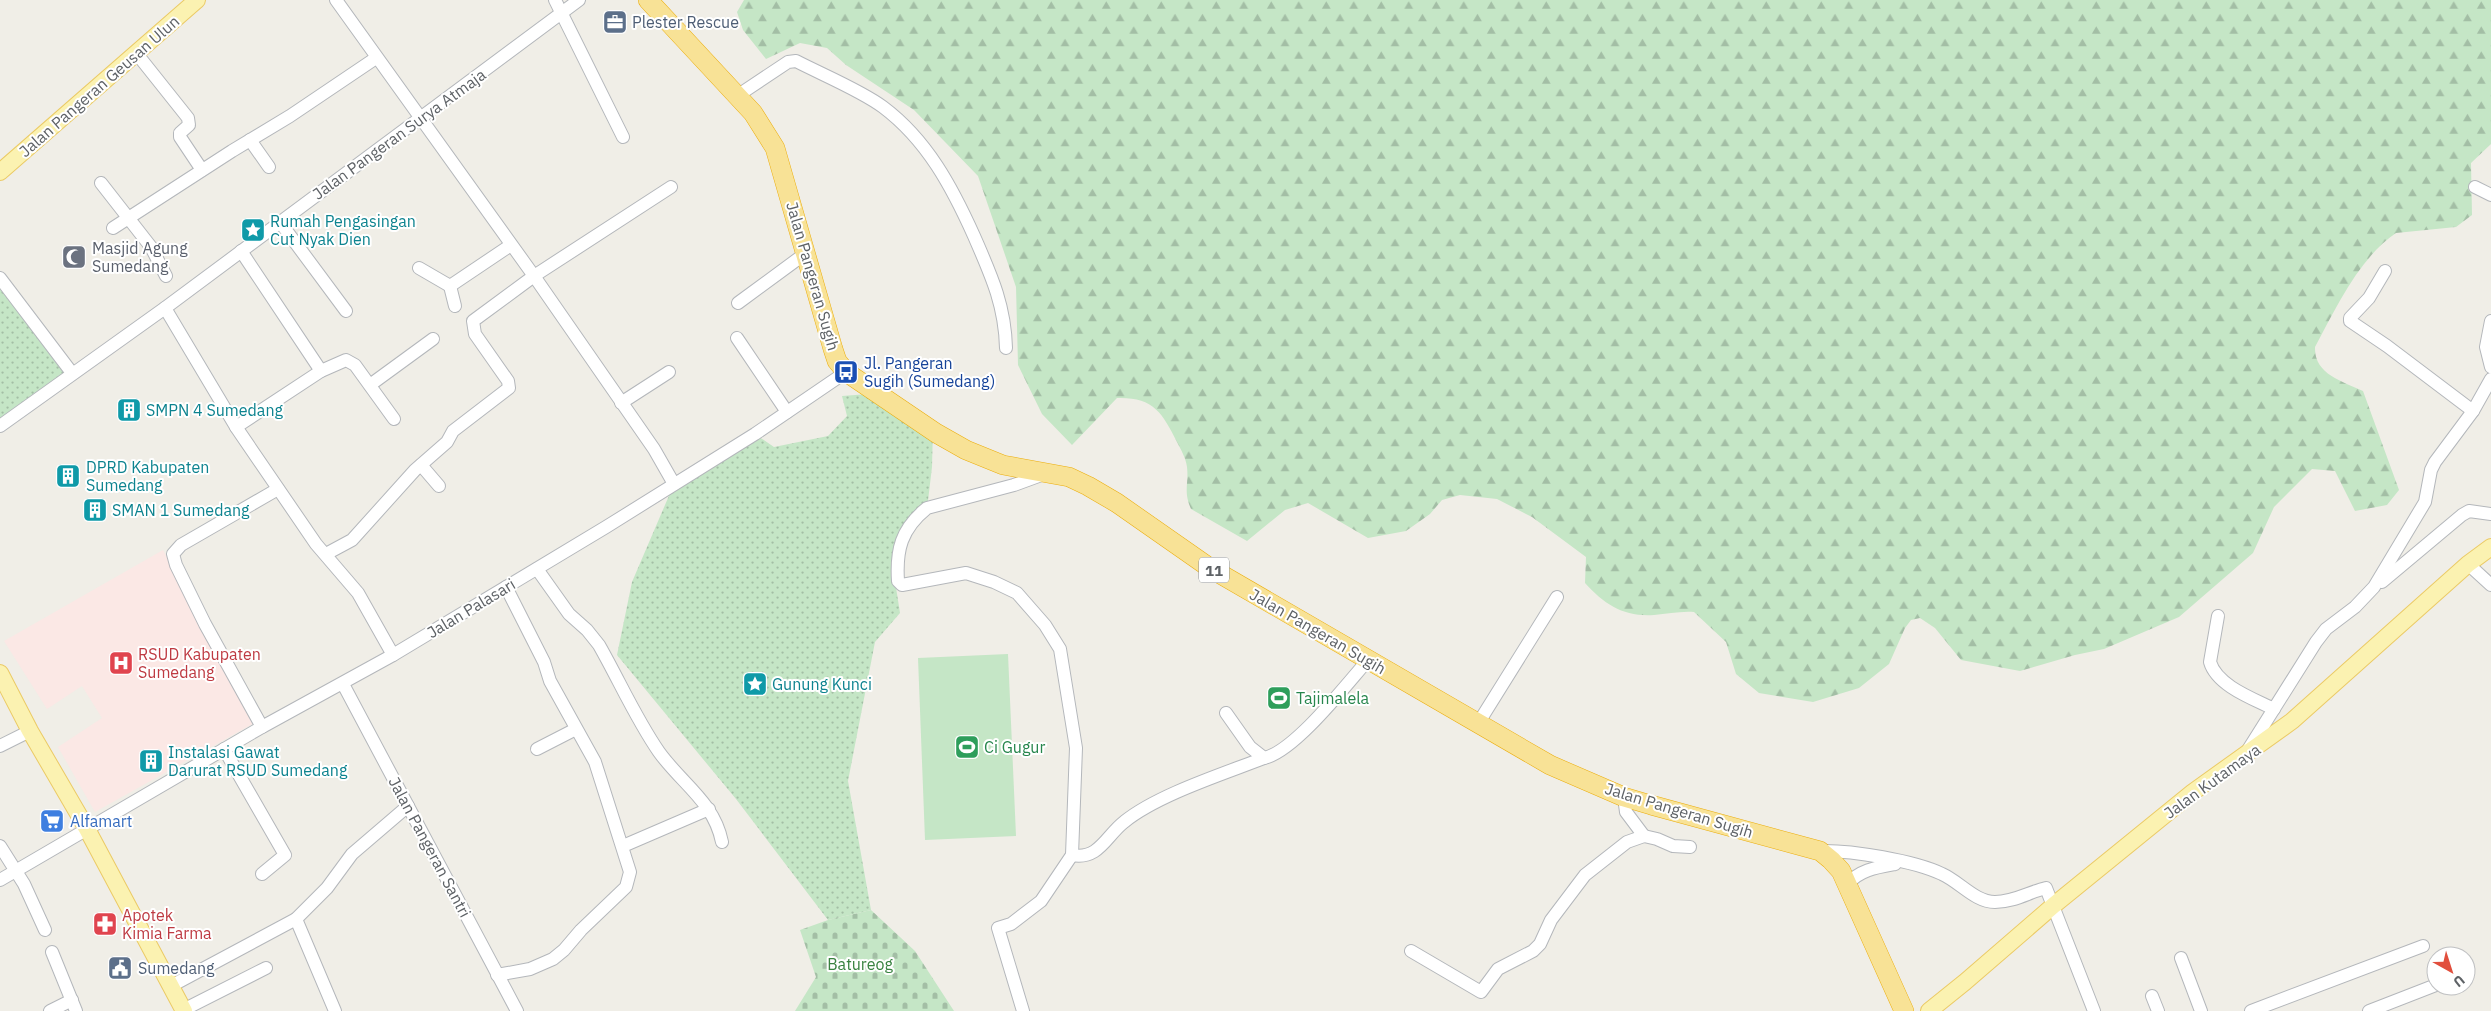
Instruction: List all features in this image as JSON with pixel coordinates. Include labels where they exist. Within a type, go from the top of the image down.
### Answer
[{"type":"highway","name":"Jalan Pangeran Sugih","points":[[648,0],[737,96],[766,131],[775,148],[832,349],[837,361],[846,372],[936,434],[966,450],[1003,465],[1048,472],[1075,480],[1117,502],[1210,568],[1479,722],[1550,765],[1624,797],[1820,851],[1836,864],[1904,1011]]},
{"type":"main road","name":"Jalan Pangeran Geusan Ulun","points":[[0,172],[197,0]]},
{"type":"main road","name":"Jalan Kutamaya","points":[[1929,1011],[1966,982],[2054,904],[2193,792],[2292,721],[2468,564],[2491,547]]},
{"type":"main road","points":[[0,673],[30,731],[87,829],[183,1011]]},
{"type":"street","points":[[336,0],[534,276],[654,448],[674,484]]},
{"type":"street","points":[[555,0],[622,137]]},
{"type":"street","name":"Jalan Pangeran Surya Atmaja","points":[[0,426],[165,308],[421,120],[579,0]]},
{"type":"street","points":[[137,54],[188,118],[189,125],[180,133],[180,136],[202,170]]},
{"type":"street","points":[[114,228],[202,170],[290,116],[376,58]]},
{"type":"street","points":[[737,96],[788,62],[796,61],[882,106],[908,128],[936,161],[959,202],[988,267],[999,293],[1006,326],[1006,348]]},
{"type":"street","points":[[250,140],[269,167]]},
{"type":"street","points":[[102,183],[151,247],[166,276]]},
{"type":"street","points":[[326,554],[345,544],[358,534],[421,465],[446,442],[455,429],[509,388],[508,381],[474,334],[473,321],[534,276],[671,187]]},
{"type":"street","points":[[2475,187],[2491,195]]},
{"type":"street","points":[[280,222],[346,311]]},
{"type":"street","points":[[450,286],[511,245]]},
{"type":"street","points":[[241,251],[321,371]]},
{"type":"street","points":[[738,303],[806,253]]},
{"type":"street","points":[[420,268],[450,286],[456,306]]},
{"type":"street","points":[[2385,271],[2377,288],[2350,318],[2350,321],[2387,346],[2473,411]]},
{"type":"street","points":[[0,278],[72,373]]},
{"type":"street","points":[[165,308],[236,427],[316,544],[358,592],[393,655]]},
{"type":"street","points":[[2491,321],[2486,347],[2491,367]]},
{"type":"street","points":[[737,338],[787,412]]},
{"type":"street","points":[[370,385],[433,339]]},
{"type":"street","points":[[236,427],[321,371],[340,362],[349,361],[370,385],[394,418]]},
{"type":"street","points":[[622,403],[669,372]]},
{"type":"street","name":"Jalan Palasari","points":[[0,880],[262,727],[393,655],[537,569],[787,412],[846,372]]},
{"type":"street","points":[[2366,597],[2421,509],[2435,462],[2473,411],[2491,379]]},
{"type":"street","points":[[421,465],[439,486]]},
{"type":"street","points":[[1023,1011],[998,928],[1011,924],[1041,901],[1072,855],[1076,748],[1060,649],[1045,625],[1017,593],[994,582],[966,574],[940,576],[904,585],[898,581],[897,559],[900,545],[916,517],[927,508],[1014,485],[1048,472]]},
{"type":"street","points":[[262,727],[205,624],[176,565],[173,554],[181,546],[278,489]]},
{"type":"street","points":[[2244,756],[2326,629],[2366,597],[2410,556],[2462,515],[2469,511],[2491,514]]},
{"type":"street","points":[[2468,564],[2491,585]]},
{"type":"street","points":[[537,569],[569,614],[588,630],[599,645],[658,750],[674,771],[709,809],[719,828],[722,842]]},
{"type":"street","points":[[497,975],[530,968],[553,959],[626,887],[630,872],[596,762],[550,681],[544,662],[506,587]]},
{"type":"street","points":[[1479,722],[1557,597]]},
{"type":"street","points":[[2218,616],[2210,662],[2212,668],[2224,681],[2242,694],[2274,709]]},
{"type":"street","points":[[1072,855],[1079,856],[1095,852],[1124,822],[1158,801],[1275,755],[1294,741],[1368,660]]},
{"type":"street","name":"Jalan Pangeran Santri","points":[[342,684],[517,1011]]},
{"type":"street","points":[[1226,713],[1250,747],[1264,758]]},
{"type":"street","points":[[537,750],[576,729]]},
{"type":"street","points":[[0,746],[30,731]]},
{"type":"street","points":[[224,749],[285,855],[262,874]]},
{"type":"street","points":[[1624,797],[1626,812],[1644,836]]},
{"type":"street","points":[[171,986],[296,919],[327,888],[352,854],[408,806]]},
{"type":"street","points":[[623,846],[709,809]]},
{"type":"street","points":[[1411,951],[1481,992],[1498,969],[1533,951],[1540,944],[1551,920],[1585,875],[1627,842],[1644,836],[1673,846],[1690,847]]},
{"type":"street","points":[[0,846],[24,884],[45,930]]},
{"type":"street","points":[[1820,851],[1845,851],[1923,866],[1944,874],[1981,899],[1995,902],[2022,898],[2046,888],[2054,904],[2094,1011]]},
{"type":"street","points":[[1847,885],[1853,877],[1860,873],[1880,866],[1903,863]]},
{"type":"street","points":[[296,919],[335,1011]]},
{"type":"street","points":[[2251,1011],[2423,946]]},
{"type":"street","points":[[50,1011],[74,1006],[52,952]]},
{"type":"street","points":[[2181,958],[2201,1011]]},
{"type":"street","points":[[183,1011],[266,968]]},
{"type":"street","points":[[2369,1011],[2426,989]]},
{"type":"street","points":[[2152,996],[2158,1011]]},
{"type":"shaded area","name":"RSUD Kabupaten Sumedang","points":[[163,550],[256,722],[95,812],[58,747],[102,718],[82,686],[47,709],[4,641]]},
{"type":"green space","points":[[744,0],[2491,0],[2491,144],[2471,163],[2472,215],[2456,227],[2396,233],[2383,243],[2360,270],[2340,300],[2315,347],[2319,364],[2324,370],[2338,380],[2363,391],[2399,490],[2387,505],[2355,511],[2335,471],[2312,469],[2274,507],[2253,553],[2179,617],[2104,649],[2075,655],[2020,671],[1961,660],[1935,628],[1920,618],[1911,620],[1905,628],[1889,664],[1859,688],[1813,702],[1759,693],[1736,674],[1726,642],[1694,612],[1654,615],[1633,614],[1624,612],[1600,598],[1585,583],[1586,557],[1532,517],[1497,499],[1460,495],[1442,500],[1430,514],[1406,531],[1368,538],[1308,503],[1285,510],[1247,541],[1191,509],[1187,497],[1187,467],[1184,457],[1166,422],[1155,408],[1148,404],[1129,398],[1117,398],[1072,445],[1042,414],[1018,365],[1016,287],[978,176],[914,110],[846,65],[827,48],[800,43],[766,59],[743,30],[737,12]]},
{"type":"green space","points":[[0,285],[71,372],[0,424]]},
{"type":"green space","name":"Gunung Kunci","points":[[881,393],[933,427],[932,467],[927,509],[901,550],[895,581],[900,613],[875,642],[848,781],[871,910],[828,920],[736,799],[617,655],[632,582],[674,484],[755,434],[774,447],[828,436],[847,416],[842,396]]},
{"type":"green space","name":"Ci Gugur","points":[[1008,654],[1016,836],[925,840],[918,658]]},
{"type":"green space","name":"Batureog","points":[[871,910],[915,951],[954,1011],[795,1011],[816,977],[800,930],[828,920]]},
{"type":"place","name":"Plester Rescue","points":[[615,22]]},
{"type":"place","name":"Rumah Pengasingan Cut Nyak Dien","points":[[253,230]]},
{"type":"place","name":"Masjid Agung Sumedang","points":[[74,257]]},
{"type":"place","name":"Jl. Pangeran Sugih (Sumedang)","points":[[846,372]]},
{"type":"place","name":"SMPN 4 Sumedang","points":[[129,410]]},
{"type":"place","name":"DPRD Kabupaten Sumedang","points":[[68,476]]},
{"type":"place","name":"SMAN 1 Sumedang","points":[[95,510]]},
{"type":"place","name":"RSUD Kabupaten Sumedang","points":[[121,663]]},
{"type":"place","name":"Gunung Kunci","points":[[755,684]]},
{"type":"place","name":"Tajimalela","points":[[1279,698]]},
{"type":"place","name":"Ci Gugur","points":[[967,747]]},
{"type":"place","name":"Instalasi Gawat Darurat RSUD Sumedang","points":[[151,761]]},
{"type":"place","name":"Alfamart","points":[[52,821]]},
{"type":"place","name":"Apotek Kimia Farma","points":[[105,924]]},
{"type":"place","name":"Sumedang","points":[[120,968]]}]
